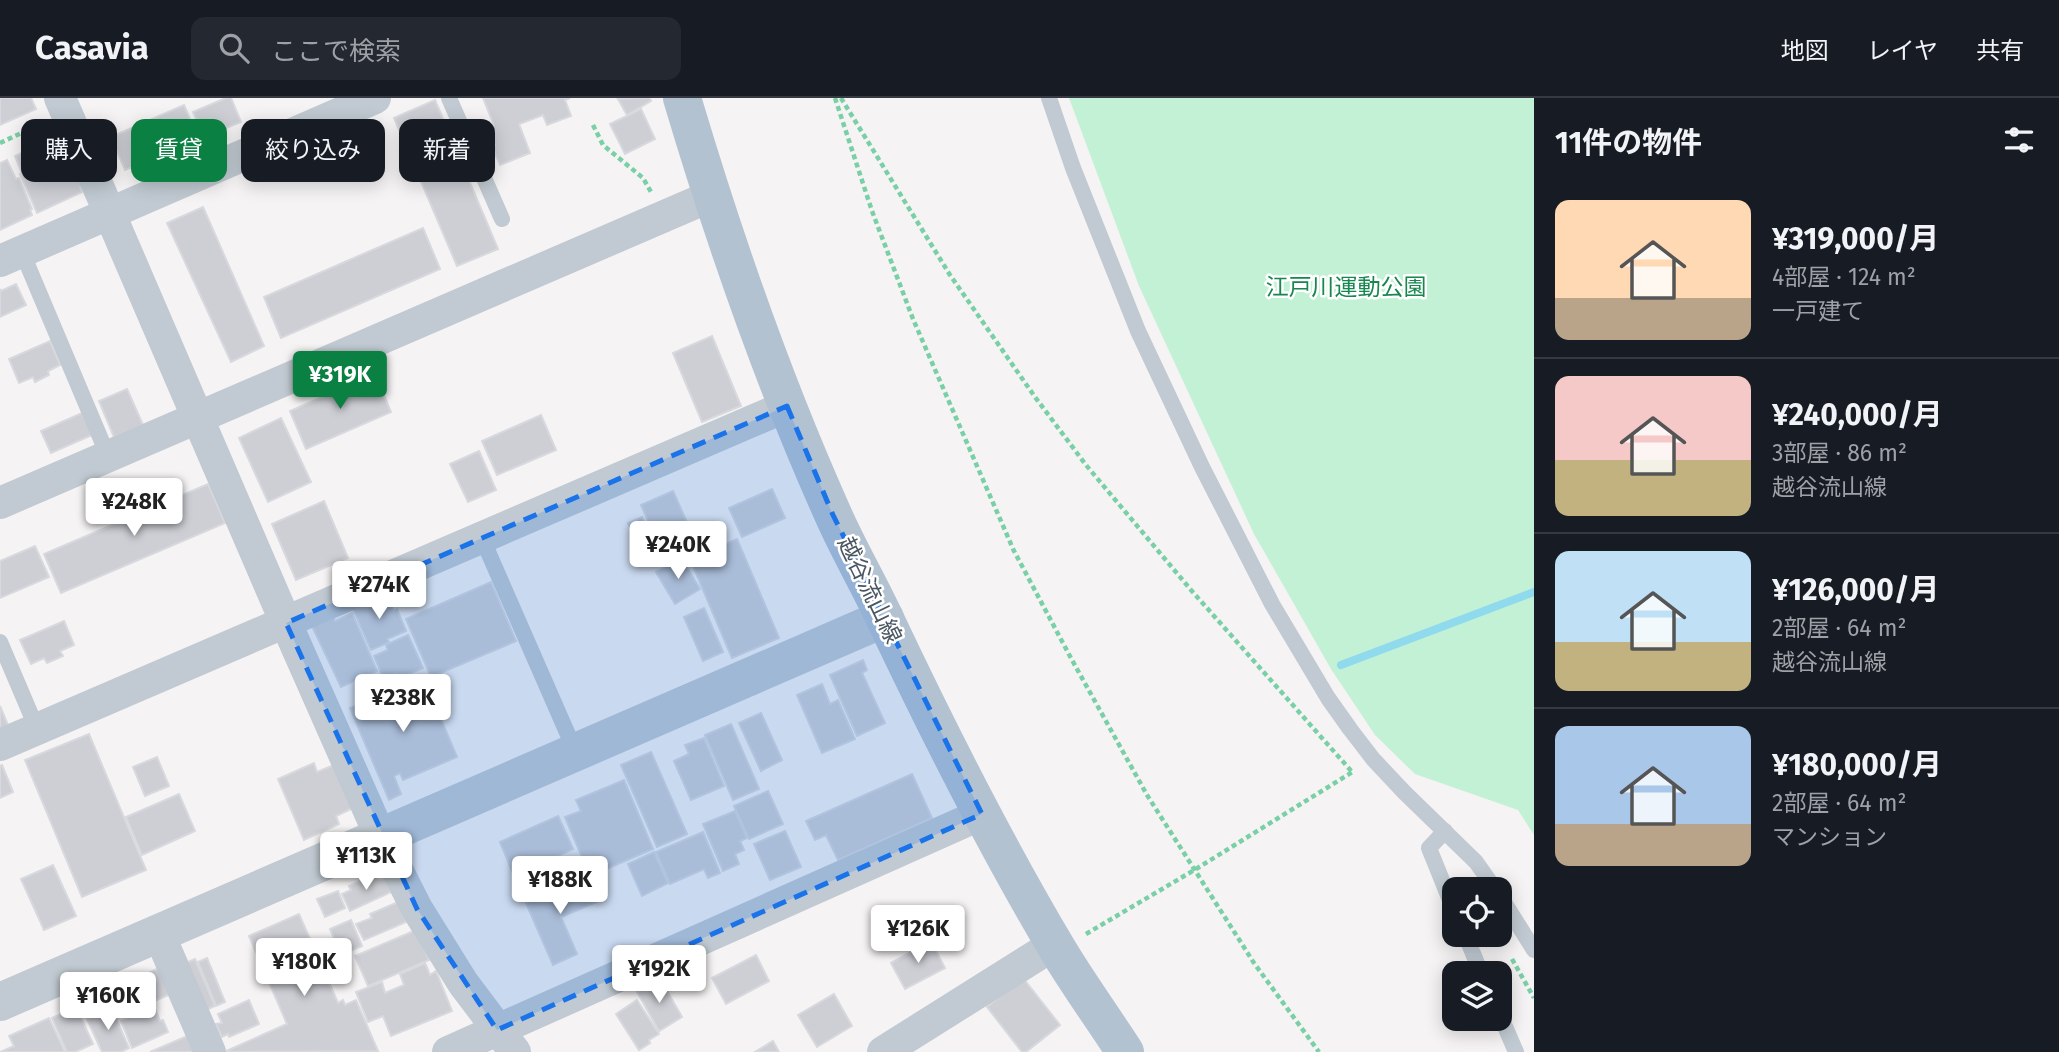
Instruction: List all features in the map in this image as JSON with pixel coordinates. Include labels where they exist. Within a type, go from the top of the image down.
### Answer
[{"type":"main road","name":"越谷流山線","points":[[682,98],[711,196],[787,406],[833,514],[926,707],[982,814],[1056,947],[1125,1052]]},
{"type":"street","points":[[11,256],[375,98]]},
{"type":"street","points":[[65,110],[381,838],[417,909],[463,983],[506,1041]]},
{"type":"street","points":[[0,503],[711,196]]},
{"type":"street","points":[[0,745],[787,406]]},
{"type":"street","points":[[0,1002],[885,618]]},
{"type":"street","points":[[448,1052],[506,1041],[982,814]]},
{"type":"street","points":[[159,934],[210,1052]]},
{"type":"street","points":[[883,1052],[1056,947]]},
{"type":"lane","points":[[449,98],[502,219]]},
{"type":"lane","points":[[1049,98],[1073,168],[1138,331],[1202,467],[1272,604],[1328,698],[1373,759],[1476,862],[1487,877]]},
{"type":"lane","points":[[11,256],[108,456]]},
{"type":"lane","points":[[482,538],[576,753]]},
{"type":"lane","points":[[0,642],[37,729]]},
{"type":"lane","points":[[1442,880],[1429,848],[1444,831]]},
{"type":"lane","points":[[1512,915],[1534,950]]},
{"type":"lane","points":[[1507,1031],[1516,1052]]},
{"type":"path","points":[[835,98],[872,211],[913,318],[1014,551],[1147,795],[1254,963],[1319,1052]]},
{"type":"path","points":[[841,98],[950,275],[1086,465],[1191,590],[1362,781]]},
{"type":"path","points":[[0,143],[32,128],[58,128],[65,110]]},
{"type":"path","points":[[593,125],[603,145],[643,178],[664,216]]},
{"type":"path","points":[[1056,947],[1196,869],[1352,772]]},
{"type":"path","points":[[1510,956],[1534,998]]},
{"type":"highlighted area","points":[[787,406],[833,515],[982,814],[497,1030],[417,909],[286,623]]},
{"type":"green space","name":"江戸川運動公園","points":[[1069,98],[1534,98],[1534,835],[1518,810],[1415,774],[1375,735],[1331,669],[1254,534],[1139,286]]},
{"type":"building","points":[[0,98],[31,98],[36,109],[0,125]]},
{"type":"building","points":[[231,98],[241,122],[227,128],[227,119],[196,119],[193,112]]},
{"type":"building","points":[[483,98],[570,98],[565,100],[571,116],[547,125],[543,115],[519,124],[530,153],[500,165],[495,153],[495,119],[492,119]]},
{"type":"building","points":[[649,98],[651,101],[627,115],[618,99]]},
{"type":"building","points":[[435,100],[443,119],[399,119],[399,130],[394,118]]},
{"type":"building","points":[[184,105],[190,119],[152,119]]},
{"type":"building","points":[[641,109],[655,139],[625,154],[610,124]]},
{"type":"building","points":[[131,128],[131,167],[125,170],[117,151],[117,134]]},
{"type":"building","points":[[21,153],[21,171],[15,156]]},
{"type":"building","points":[[7,160],[16,179],[19,178],[32,215],[0,230],[0,163]]},
{"type":"building","points":[[23,182],[80,182],[82,192],[37,213]]},
{"type":"building","points":[[421,182],[470,182],[498,249],[457,266]]},
{"type":"building","points":[[203,207],[264,346],[231,362],[167,223]]},
{"type":"building","points":[[423,228],[440,269],[281,338],[264,297]]},
{"type":"building","points":[[16,284],[26,305],[0,317],[0,289],[1,291]]},
{"type":"building","points":[[712,336],[741,406],[702,422],[673,353]]},
{"type":"building","points":[[50,341],[60,365],[35,382],[33,377],[19,383],[9,359]]},
{"type":"building","points":[[375,374],[391,412],[306,449],[290,411]]},
{"type":"building","points":[[127,389],[143,425],[114,437],[99,401]]},
{"type":"building","points":[[82,413],[92,435],[51,453],[41,431]]},
{"type":"building","points":[[541,415],[556,450],[497,475],[482,441]]},
{"type":"building","points":[[281,418],[311,482],[268,502],[239,438]]},
{"type":"building","points":[[479,451],[496,490],[468,502],[450,464]]},
{"type":"building","points":[[208,484],[225,523],[61,593],[44,554]]},
{"type":"building","points":[[772,489],[785,518],[742,537],[729,508]]},
{"type":"building","points":[[673,491],[689,527],[657,541],[641,505]]},
{"type":"building","points":[[324,501],[348,558],[296,580],[272,524]]},
{"type":"building","points":[[642,517],[658,554],[645,560],[628,523]]},
{"type":"building","points":[[737,539],[779,638],[732,658],[690,559]]},
{"type":"building","points":[[35,546],[49,577],[0,598],[0,561]]},
{"type":"building","points":[[681,558],[700,589],[675,604],[656,572]]},
{"type":"building","points":[[491,582],[516,641],[431,677],[406,619]]},
{"type":"building","points":[[386,594],[394,611],[397,609],[406,631],[371,650],[353,609]]},
{"type":"building","points":[[704,608],[723,652],[703,661],[684,617]]},
{"type":"building","points":[[352,613],[377,671],[341,687],[312,626],[333,616],[335,621]]},
{"type":"building","points":[[64,621],[74,645],[60,651],[63,656],[47,663],[44,658],[31,664],[20,640]]},
{"type":"building","points":[[408,635],[423,668],[399,678],[397,674],[384,680],[374,656],[388,650],[386,645]]},
{"type":"building","points":[[863,660],[867,670],[862,673],[885,723],[857,736],[830,675]]},
{"type":"building","points":[[423,677],[457,757],[403,780],[400,773],[394,776],[401,794],[389,800],[350,708]]},
{"type":"building","points":[[822,684],[830,704],[838,700],[855,739],[822,753],[797,695]]},
{"type":"building","points":[[0,706],[8,725],[0,729]]},
{"type":"building","points":[[761,713],[782,760],[761,771],[739,723]]},
{"type":"building","points":[[731,724],[759,789],[733,800],[705,735]]},
{"type":"building","points":[[89,734],[146,870],[82,897],[25,760]]},
{"type":"building","points":[[704,738],[724,786],[691,800],[674,761],[689,754],[685,745]]},
{"type":"building","points":[[651,752],[687,834],[657,847],[621,765]]},
{"type":"building","points":[[157,757],[169,786],[145,796],[133,767]]},
{"type":"building","points":[[314,763],[317,772],[334,765],[353,808],[336,816],[339,824],[304,840],[278,779]]},
{"type":"building","points":[[2,765],[13,792],[0,798],[0,766]]},
{"type":"building","points":[[912,774],[932,818],[838,860],[826,835],[815,840],[806,821]]},
{"type":"building","points":[[624,780],[653,849],[590,876],[565,817],[581,811],[576,800]]},
{"type":"building","points":[[768,791],[783,824],[749,839],[734,806]]},
{"type":"building","points":[[179,794],[195,831],[142,855],[126,817]]},
{"type":"building","points":[[735,811],[747,838],[740,841],[744,850],[735,854],[739,864],[723,871],[703,824]]},
{"type":"building","points":[[558,816],[573,849],[514,876],[500,842]]},
{"type":"building","points":[[785,831],[801,867],[770,880],[754,844]]},
{"type":"building","points":[[703,832],[720,873],[708,878],[704,869],[670,884],[656,852]]},
{"type":"building","points":[[654,852],[668,883],[642,896],[628,864]]},
{"type":"building","points":[[53,865],[76,916],[44,930],[21,879]]},
{"type":"building","points":[[376,874],[379,879],[385,877],[391,892],[350,911],[342,894],[351,890],[349,886]]},
{"type":"building","points":[[588,876],[599,901],[561,917],[577,954],[553,965],[526,903]]},
{"type":"building","points":[[338,891],[345,908],[325,917],[317,899]]},
{"type":"building","points":[[398,902],[406,922],[364,940],[356,924],[372,918],[370,914]]},
{"type":"building","points":[[299,914],[338,1003],[343,1000],[345,1005],[356,1000],[378,1051],[224,1052],[287,1024],[249,936]]},
{"type":"building","points":[[351,920],[362,946],[341,955],[330,929]]},
{"type":"building","points":[[416,930],[429,960],[368,986],[355,956]]},
{"type":"building","points":[[931,941],[945,968],[905,989],[891,963]]},
{"type":"building","points":[[756,955],[769,981],[726,1004],[712,978]]},
{"type":"building","points":[[207,958],[225,1002],[216,1006],[198,962]]},
{"type":"building","points":[[195,959],[215,1006],[206,1010],[186,963]]},
{"type":"building","points":[[425,963],[430,975],[436,971],[452,1011],[391,1036],[383,1016],[368,1022],[356,992],[382,982],[385,993],[404,985],[400,974]]},
{"type":"building","points":[[164,966],[175,992],[137,1009],[126,982]]},
{"type":"building","points":[[1023,978],[1060,1025],[1026,1052],[1022,1052],[987,1007]]},
{"type":"building","points":[[660,979],[682,1017],[659,1031],[637,992]]},
{"type":"building","points":[[834,994],[852,1026],[817,1047],[798,1015]]},
{"type":"building","points":[[249,1000],[259,1024],[229,1037],[228,1034],[222,1037],[216,1024],[222,1023],[218,1014]]},
{"type":"building","points":[[637,1000],[659,1034],[639,1050],[616,1014]]},
{"type":"building","points":[[154,1006],[168,1032],[132,1048],[121,1021]]},
{"type":"building","points":[[76,1007],[93,1044],[75,1052],[67,1052],[52,1018]]},
{"type":"building","points":[[112,1009],[129,1048],[121,1052],[102,1052],[87,1019]]},
{"type":"building","points":[[49,1018],[65,1052],[0,1052],[14,1046],[9,1036]]},
{"type":"building","points":[[192,1034],[200,1052],[150,1052]]},
{"type":"building","points":[[773,1041],[779,1052],[755,1052]]},
{"type":"waterway","points":[[1341,665],[1534,592]]}]
